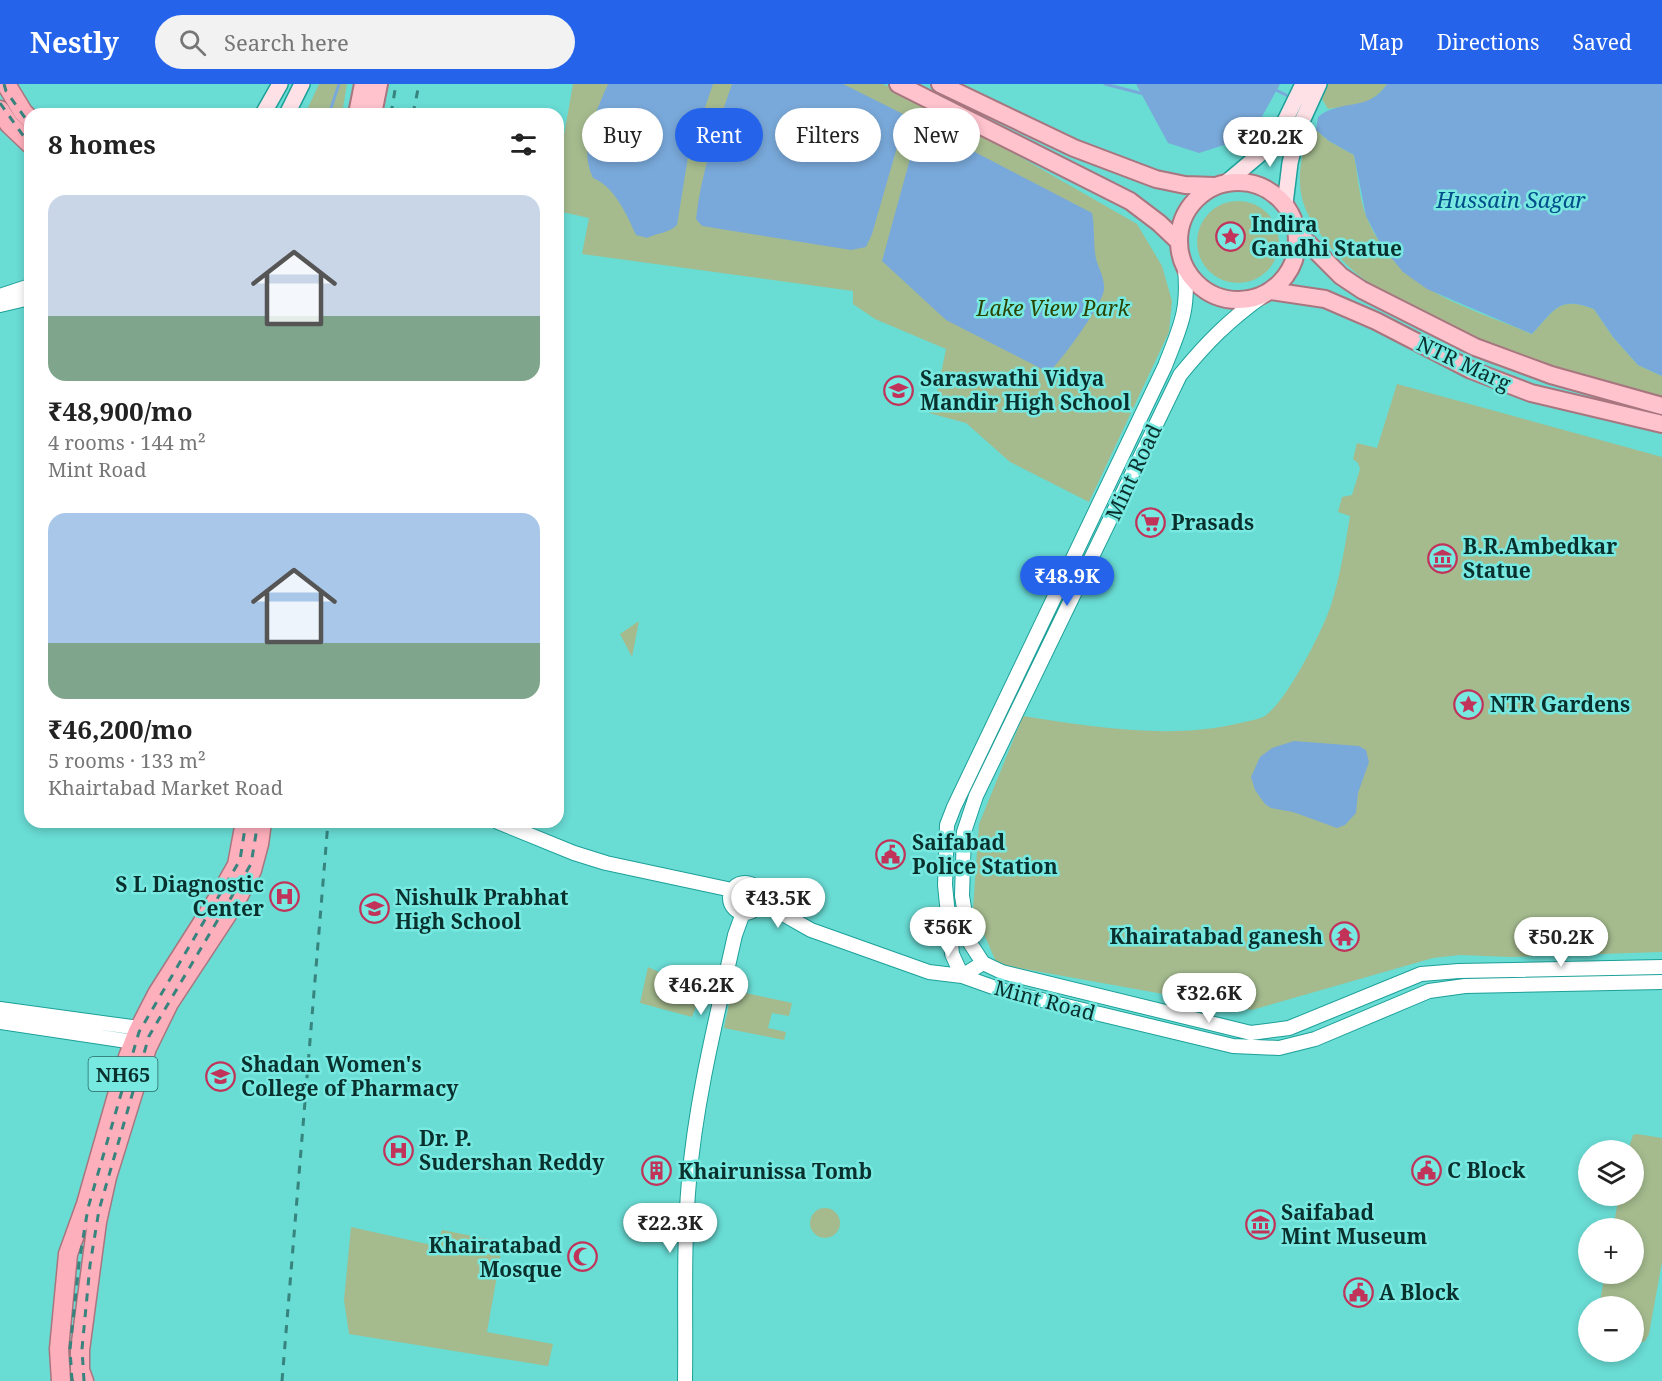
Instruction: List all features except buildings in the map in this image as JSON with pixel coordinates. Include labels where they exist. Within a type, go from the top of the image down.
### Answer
[{"type":"highway","points":[[6,84],[24,113]]},
{"type":"highway","points":[[0,110],[9,124],[24,138]]},
{"type":"highway","name":"NH65","points":[[84,1381],[80,1370],[80,1350],[97,1222],[108,1177],[147,1048],[237,865],[244,828]]},
{"type":"highway","name":"NH65","points":[[61,1381],[59,1349],[68,1254],[86,1204],[106,1127],[136,1035],[157,994],[252,870],[261,828]]},
{"type":"main road","points":[[266,108],[280,84]]},
{"type":"main road","points":[[289,108],[302,84]]},
{"type":"main road","points":[[358,108],[363,84]]},
{"type":"main road","points":[[374,108],[379,84]]},
{"type":"main road","points":[[898,84],[1130,201],[1178,241]]},
{"type":"main road","points":[[940,84],[1074,148],[1156,179],[1185,185],[1221,184],[1249,182],[1269,190],[1285,204],[1296,224],[1298,243],[1295,262],[1285,278],[1267,293],[1242,301],[1219,297],[1199,286],[1185,268],[1178,241],[1182,218],[1196,199],[1221,184],[1291,128],[1319,84]]},
{"type":"main road","points":[[1285,204],[1291,128],[1303,84]]},
{"type":"main road","name":"NTR Marg","points":[[1297,232],[1341,276],[1475,347],[1551,375],[1662,406]]},
{"type":"main road","name":"NTR Marg","points":[[1267,293],[1325,299],[1376,321],[1471,370],[1531,393],[1662,424]]},
{"type":"street","name":"Mint Road","points":[[1185,268],[1187,291],[1184,317],[1165,366],[947,825],[945,885],[952,954],[962,976],[1004,991],[1233,1046],[1279,1048],[1315,1039],[1429,991],[1465,986],[1662,982]]},
{"type":"street","points":[[0,296],[24,288]]},
{"type":"street","name":"Mint Road","points":[[1267,293],[1231,319],[1200,350],[1180,375],[976,796],[964,832],[962,896],[970,943],[983,963],[1002,972],[1251,1033],[1289,1028],[1421,974],[1459,971],[1662,967]]},
{"type":"street","points":[[0,305],[24,299]]},
{"type":"street","points":[[1165,366],[1180,375]]},
{"type":"street","points":[[947,825],[964,832]]},
{"type":"street","points":[[513,828],[574,853],[606,863],[732,890]]},
{"type":"street","points":[[745,882],[751,884],[760,894],[760,901],[752,911],[743,913],[731,904],[732,890],[738,884],[745,882]]},
{"type":"street","points":[[760,901],[811,930],[929,972],[962,976],[983,963]]},
{"type":"street","points":[[685,1381],[688,1188],[695,1129],[732,946],[743,913]]},
{"type":"street","points":[[929,972],[970,943]]},
{"type":"street","points":[[0,1009],[21,1018],[136,1035]]},
{"type":"street","points":[[0,1022],[21,1018]]},
{"type":"green space","points":[[319,84],[347,84],[343,108],[308,108]]},
{"type":"green space","name":"Lake View Park","points":[[573,84],[883,84],[932,108],[893,108],[893,162],[980,162],[980,134],[1137,224],[1162,266],[1172,301],[1169,332],[1089,502],[1010,462],[966,423],[929,413],[937,393],[946,349],[875,319],[853,304],[853,291],[582,254],[589,218],[564,212],[564,135]]},
{"type":"green space","points":[[1328,84],[1387,84],[1375,97],[1361,104],[1328,109],[1322,99]]},
{"type":"green space","points":[[1316,130],[1329,141],[1354,155],[1360,195],[1367,218],[1380,243],[1396,263],[1415,279],[1459,304],[1532,334],[1552,312],[1564,305],[1582,305],[1594,309],[1613,337],[1638,365],[1662,376],[1662,397],[1576,375],[1514,353],[1447,323],[1385,292],[1363,278],[1349,267],[1326,242],[1304,205],[1300,187],[1302,160],[1308,134]]},
{"type":"green space","points":[[1238,201],[1254,204],[1267,213],[1276,226],[1279,242],[1276,258],[1267,271],[1254,280],[1238,283],[1222,280],[1209,271],[1200,258],[1197,242],[1200,226],[1209,213],[1222,204]]},
{"type":"green space","name":"NTR Gardens","points":[[1397,384],[1662,457],[1662,952],[1510,957],[1460,955],[1433,958],[1252,1010],[997,964],[973,909],[979,824],[1023,716],[1104,728],[1187,731],[1254,720],[1272,710],[1302,666],[1327,616],[1340,572],[1350,516],[1338,512],[1342,497],[1352,495],[1360,469],[1358,463],[1353,459],[1357,443],[1377,448]]},
{"type":"green space","points":[[639,621],[632,657],[620,634]]},
{"type":"green space","points":[[648,967],[701,992],[692,1017],[640,1003]]},
{"type":"green space","points":[[732,990],[792,1003],[789,1016],[772,1013],[768,1028],[786,1032],[784,1040],[724,1028]]},
{"type":"green space","points":[[1633,1135],[1662,1138],[1662,1262],[1649,1334],[1644,1341],[1644,1296],[1601,1296],[1603,1284],[1644,1284],[1644,1218],[1615,1218],[1617,1206],[1644,1206],[1644,1140],[1631,1140]]},
{"type":"green space","points":[[825,1208],[831,1209],[839,1217],[839,1229],[831,1237],[825,1238],[819,1237],[811,1229],[810,1223],[811,1217],[819,1209]]},
{"type":"green space","points":[[351,1227],[436,1246],[442,1230],[503,1242],[487,1332],[553,1344],[548,1366],[349,1334],[344,1300]]},
{"type":"water","points":[[608,84],[713,84],[705,108],[675,108],[675,162],[687,162],[677,225],[670,230],[647,238],[636,235],[613,194],[601,182],[593,178],[588,162],[663,162],[663,108],[597,108]]},
{"type":"water","points":[[732,84],[843,84],[893,109],[893,161],[872,234],[866,247],[851,250],[702,226],[696,219],[707,162],[763,162],[763,108],[724,108]]},
{"type":"water","points":[[1136,84],[1280,84],[1258,124],[1243,139],[1199,153],[1168,143]]},
{"type":"water","name":"Hussain Sagar","points":[[1387,84],[1662,84],[1662,376],[1638,365],[1613,337],[1594,309],[1582,305],[1564,305],[1552,312],[1532,334],[1427,289],[1403,272],[1381,245],[1366,216],[1354,155],[1329,141],[1316,130],[1318,117],[1327,111],[1371,99]]},
{"type":"water","points":[[980,155],[1092,213],[1096,259],[1103,278],[1104,290],[1081,332],[1050,371],[946,320],[882,261],[909,162],[980,162]]},
{"type":"water","points":[[1294,741],[1359,746],[1366,750],[1369,762],[1358,793],[1356,813],[1345,825],[1337,828],[1293,812],[1271,808],[1265,804],[1255,790],[1251,777],[1260,757],[1272,748]]},
{"type":"waterway","points":[[331,108],[339,84]]},
{"type":"waterway","points":[[1105,84],[1144,94]]},
{"type":"waterway","points":[[1274,89],[1292,98]]},
{"type":"railway","points":[[4,84],[6,91],[24,116]]},
{"type":"railway","points":[[392,108],[396,84]]},
{"type":"railway","points":[[414,108],[419,84]]},
{"type":"railway","points":[[0,103],[24,136]]},
{"type":"railway","points":[[72,1381],[70,1349],[79,1263],[88,1208],[139,1032],[240,860],[245,828]]},
{"type":"railway","points":[[84,1381],[82,1349],[90,1265],[99,1210],[149,1036],[251,864],[257,828]]},
{"type":"railway","points":[[282,1381],[328,828]]},
{"type":"place","name":"Indira Gandhi Statue","points":[[1230,236]]},
{"type":"place","name":"Saraswathi Vidya Mandir High School","points":[[899,390]]},
{"type":"place","name":"Prasads","points":[[1150,522]]},
{"type":"place","name":"B.R.Ambedkar Statue","points":[[1442,558]]},
{"type":"place","name":"NTR Gardens","points":[[1469,704]]},
{"type":"place","name":"Saifabad Police Station","points":[[891,854]]},
{"type":"place","name":"S L Diagnostic Center","points":[[285,896]]},
{"type":"place","name":"Nishulk Prabhat High School","points":[[374,909]]},
{"type":"place","name":"Khairatabad ganesh","points":[[1344,936]]},
{"type":"place","name":"Shadan Women's College of Pharmacy","points":[[220,1076]]},
{"type":"place","name":"Dr. P. Sudershan Reddy","points":[[398,1150]]},
{"type":"place","name":"C Block","points":[[1426,1170]]},
{"type":"place","name":"Khairunissa Tomb","points":[[657,1171]]},
{"type":"place","name":"Saifabad Mint Museum","points":[[1260,1224]]},
{"type":"place","name":"Khairatabad Mosque","points":[[583,1257]]},
{"type":"place","name":"A Block","points":[[1358,1292]]}]
